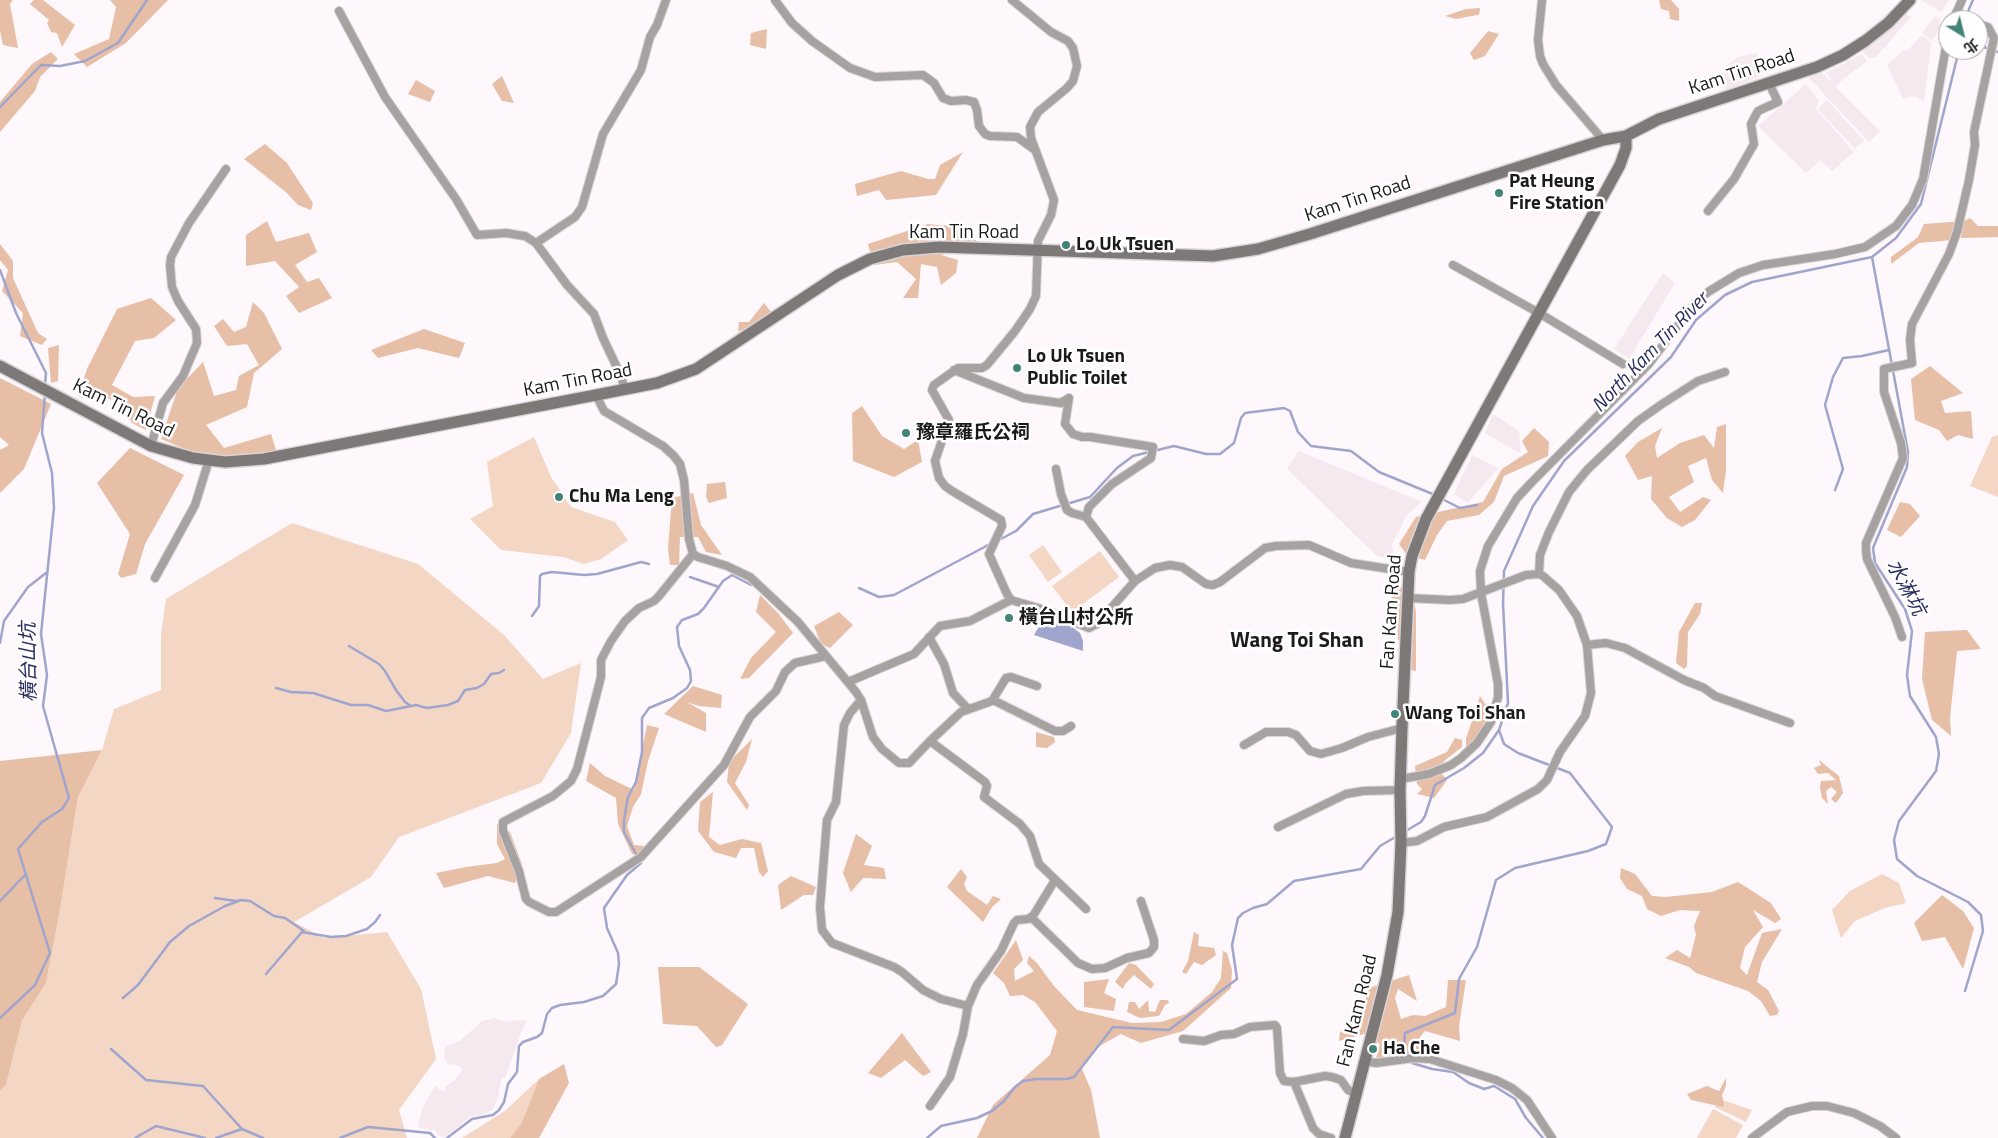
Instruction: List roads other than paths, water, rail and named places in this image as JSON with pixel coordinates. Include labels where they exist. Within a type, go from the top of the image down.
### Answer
[{"type":"main road","name":"Kam Tin Road","points":[[0,366],[151,446],[208,460],[237,462],[264,459],[596,396],[671,379],[702,365],[838,275],[870,259],[903,250],[938,247],[1213,256],[1247,252],[1310,234],[1603,140],[1626,136],[1658,119],[1817,67],[1854,48],[1882,28],[1910,0]]},
{"type":"main road","name":"Fan Kam Road","points":[[1345,1138],[1355,1093],[1387,975],[1398,912],[1408,572],[1414,548],[1426,519],[1620,165],[1626,148],[1626,136]]},
{"type":"street","points":[[536,243],[575,217],[582,207],[603,134],[641,70],[650,37],[666,0]]},
{"type":"street","points":[[775,0],[792,23],[812,41],[850,68],[875,77],[923,75],[934,83],[943,98],[952,101],[966,100],[974,102],[979,126],[985,134],[1017,138],[1037,151]]},
{"type":"street","points":[[1012,0],[1051,32],[1063,38],[1073,48],[1077,66],[1073,81],[1038,112],[1031,123],[1030,133],[1054,200],[1051,215],[1038,240],[1034,302],[1015,331],[987,365],[982,368],[963,367],[954,370],[934,385],[932,390],[949,420],[946,434],[936,456],[939,478],[945,486],[1001,520],[1002,526],[988,554],[1011,600],[1045,610],[1089,628],[1096,624],[1135,581],[1155,568],[1170,565],[1182,567],[1206,584],[1213,585],[1226,578],[1265,548],[1302,544],[1351,563],[1408,572]]},
{"type":"street","points":[[1542,0],[1538,40],[1543,64],[1556,85],[1603,140]]},
{"type":"street","points":[[339,11],[385,97],[456,199],[477,235],[506,233],[525,236],[536,243],[567,285],[594,314],[621,376],[625,390]]},
{"type":"street","points":[[1902,637],[1895,617],[1867,559],[1866,550],[1866,543],[1903,458],[1901,443],[1884,392],[1884,369],[1912,363],[1910,346],[1912,324],[1950,252],[1957,232],[1975,145],[1974,132],[1994,38],[1988,27]]},
{"type":"street","points":[[1278,827],[1346,794],[1401,785],[1429,774],[1451,764],[1469,752],[1478,742],[1491,722],[1498,697],[1498,684],[1481,593],[1480,571],[1483,558],[1492,539],[1517,498],[1648,365],[1696,302],[1725,280],[1739,273],[1775,262],[1835,254],[1865,247],[1896,226],[1912,205],[1923,179],[1944,60]]},
{"type":"street","points":[[1708,211],[1734,179],[1754,144],[1751,124],[1758,111],[1778,102],[1769,83]]},
{"type":"street","points":[[151,446],[163,403],[183,376],[197,343],[196,329],[178,301],[172,287],[170,264],[189,223],[226,169]]},
{"type":"street","points":[[1453,266],[1539,313],[1623,364]]},
{"type":"street","points":[[954,370],[1024,398],[1061,403],[1068,398],[1065,424],[1073,434],[1082,437],[1153,447],[1151,458],[1112,484],[1089,508],[1086,517]]},
{"type":"street","points":[[1539,574],[1540,554],[1548,532],[1569,492],[1587,470],[1638,422],[1662,404],[1698,381],[1725,372]]},
{"type":"street","points":[[596,396],[604,412],[663,446],[680,464],[684,480],[688,539],[693,554],[750,577],[798,622],[861,700],[873,737],[882,749],[899,763],[909,763],[956,715],[993,700],[1006,678],[1011,677],[1037,686]]},
{"type":"street","points":[[155,578],[195,505],[208,460]]},
{"type":"street","points":[[1056,469],[1061,494],[1067,510],[1086,517],[1135,581]]},
{"type":"street","points":[[693,554],[666,589],[654,601],[638,608],[611,641],[601,660],[600,681],[571,781],[554,796],[503,822],[503,831],[519,871],[526,899],[533,905],[549,912],[556,912],[638,859],[724,765],[750,717],[776,691],[785,672],[795,663],[826,656]]},
{"type":"street","points":[[1401,843],[1417,842],[1444,827],[1487,817],[1538,789],[1553,771],[1563,747],[1581,724],[1589,708],[1591,693],[1587,645],[1578,616],[1568,600],[1549,580],[1539,574],[1526,575],[1481,593],[1456,600],[1407,598]]},
{"type":"street","points":[[848,682],[907,658],[919,649],[940,626],[970,621],[1011,600]]},
{"type":"street","points":[[929,637],[944,664],[953,693],[968,709]]},
{"type":"street","points":[[1587,645],[1606,644],[1624,648],[1684,680],[1699,685],[1714,696],[1790,723]]},
{"type":"street","points":[[861,700],[850,713],[844,725],[836,802],[827,820],[820,907],[822,930],[832,943],[894,967],[923,990],[941,999],[968,1006]]},
{"type":"street","points":[[993,700],[1055,731],[1063,731],[1071,726]]},
{"type":"street","points":[[1244,745],[1266,732],[1288,732],[1296,735],[1310,751],[1321,754],[1342,748],[1368,737],[1402,728]]},
{"type":"street","points":[[930,740],[985,782],[987,786],[984,797],[1020,824],[1030,836],[1039,864],[1086,909]]},
{"type":"street","points":[[930,1106],[950,1077],[963,1034],[968,1006],[977,985],[1001,951],[1014,923],[1017,920],[1031,918],[1055,880]]},
{"type":"street","points":[[1031,918],[1078,963],[1092,969],[1104,968],[1127,958],[1149,953],[1154,948],[1154,940],[1141,901]]},
{"type":"street","points":[[1183,1039],[1204,1041],[1221,1035],[1234,1034],[1250,1027],[1275,1025],[1277,1028],[1282,1077],[1286,1081],[1294,1082],[1325,1076],[1332,1077],[1341,1080],[1348,1090],[1355,1093]]},
{"type":"street","points":[[1364,1061],[1376,1063],[1414,1058],[1430,1059],[1496,1080],[1512,1088],[1527,1100],[1552,1138]]},
{"type":"street","points":[[1294,1082],[1313,1128],[1319,1134],[1331,1138]]},
{"type":"street","points":[[1752,1138],[1786,1112],[1812,1106],[1827,1106],[1854,1113],[1880,1126],[1896,1138]]},
{"type":"water","points":[[1056,619],[1067,623],[1080,633],[1083,641],[1083,651],[1034,635],[1038,628]]},
{"type":"waterway","points":[[0,107],[41,65],[60,66],[85,61],[118,43],[147,0]]},
{"type":"waterway","name":"North Kam Tin River","points":[[1969,10],[1973,0]]},
{"type":"waterway","points":[[1988,48],[1998,52]]},
{"type":"waterway","name":"North Kam Tin River","points":[[1404,832],[1421,822],[1425,816],[1435,785],[1464,768],[1483,753],[1499,730],[1508,703],[1503,603],[1504,571],[1533,506],[1564,461],[1671,357],[1696,320],[1725,295],[1752,282],[1872,257],[1896,238],[1921,204],[1957,60]]},
{"type":"waterway","name":"水淋坑","points":[[1872,257],[1908,452],[1907,467],[1873,548],[1875,563],[1905,609],[1912,631],[1907,675],[1910,696],[1936,737],[1939,754],[1936,771],[1899,821],[1894,840],[1897,859],[1917,876],[1968,902],[1981,915],[1983,931],[1965,991]]},
{"type":"waterway","name":"橫台山坑","points":[[0,270],[16,313],[46,373],[45,385]]},
{"type":"waterway","points":[[1835,490],[1843,469],[1825,405],[1833,377],[1843,358],[1889,350]]},
{"type":"waterway","name":"橫台山坑","points":[[0,1018],[35,985],[50,953],[18,849],[42,822],[62,809],[69,798],[43,706],[47,675],[41,634],[54,508],[52,473],[42,433],[45,393]]},
{"type":"waterway","points":[[997,541],[1016,531],[1033,514],[1090,497],[1117,468],[1133,456],[1174,446],[1206,454],[1220,454],[1234,443],[1241,418],[1245,413],[1284,408],[1290,411],[1298,432],[1311,446],[1351,451],[1379,472],[1435,495]]},
{"type":"waterway","points":[[1442,499],[1460,508],[1477,505]]},
{"type":"waterway","points":[[859,588],[879,597],[894,595],[992,543]]},
{"type":"waterway","points":[[532,616],[539,606],[540,576],[542,574],[552,572],[584,575],[597,574],[641,562],[649,564]]},
{"type":"waterway","points":[[0,643],[4,621],[28,587],[46,573]]},
{"type":"waterway","points":[[447,1138],[472,1119],[493,1115],[499,1110],[504,1102],[508,1084],[517,1072],[519,1046],[523,1042],[542,1033],[547,1014],[552,1008],[603,996],[616,984],[619,964],[618,953],[607,928],[604,908],[627,875],[641,863],[624,832],[624,820],[628,797],[636,782],[642,752],[642,718],[649,708],[673,698],[687,688],[691,681],[690,670],[679,646],[677,627],[682,620],[698,614],[723,581],[732,575],[751,585]]},
{"type":"waterway","points":[[690,577],[719,587]]},
{"type":"waterway","points":[[349,646],[379,664],[405,702],[411,706]]},
{"type":"waterway","points":[[276,688],[291,692],[313,693],[351,705],[368,705],[386,711],[416,705],[427,708],[448,705],[458,701],[465,690],[477,688],[484,684],[491,674],[504,670]]},
{"type":"waterway","points":[[1407,1053],[1404,1047],[1405,1033],[1455,1013],[1459,979],[1477,947],[1496,880],[1515,868],[1588,851],[1606,844],[1612,827],[1570,773],[1518,753],[1504,744],[1499,730]]},
{"type":"waterway","points":[[927,1138],[941,1126],[977,1118],[992,1111],[1023,1081],[1074,1077],[1113,1027],[1169,1030],[1237,979],[1232,945],[1238,918],[1243,913],[1267,904],[1294,881],[1361,869],[1380,846],[1397,836]]},
{"type":"waterway","points":[[0,901],[26,874]]},
{"type":"waterway","points":[[215,898],[236,901]]},
{"type":"waterway","points":[[123,998],[138,985],[170,942],[189,926],[225,906],[241,900],[250,901],[274,916],[285,918],[304,931]]},
{"type":"waterway","points":[[266,974],[302,932],[331,937],[346,936],[367,929],[380,915]]},
{"type":"waterway","points":[[111,1049],[146,1080],[203,1086],[242,1129]]},
{"type":"waterway","points":[[1411,1061],[1412,1063],[1432,1069],[1453,1072],[1469,1083],[1484,1089],[1494,1086],[1515,1099],[1526,1118],[1543,1138]]},
{"type":"waterway","points":[[135,1138],[156,1126],[205,1138]]},
{"type":"waterway","points":[[340,1138],[368,1127],[430,1133],[435,1138]]},
{"type":"waterway","points":[[216,1138],[242,1129],[263,1138]]},
{"type":"place","name":"Pat Heung Fire Station","points":[[1499,193]]},
{"type":"place","name":"Lo Uk Tsuen","points":[[1066,245]]},
{"type":"place","name":"Lo Uk Tsuen Public Toilet","points":[[1017,368]]},
{"type":"place","name":"豫章羅氏公祠","points":[[906,433]]},
{"type":"place","name":"Chu Ma Leng","points":[[559,497]]},
{"type":"place","name":"橫台山村公所","points":[[1009,618]]},
{"type":"place","name":"Wang Toi Shan","points":[[1395,714]]},
{"type":"place","name":"Ha Che","points":[[1373,1049]]},
{"type":"district","name":"Wang Toi Shan","points":[[1297,642]]}]
